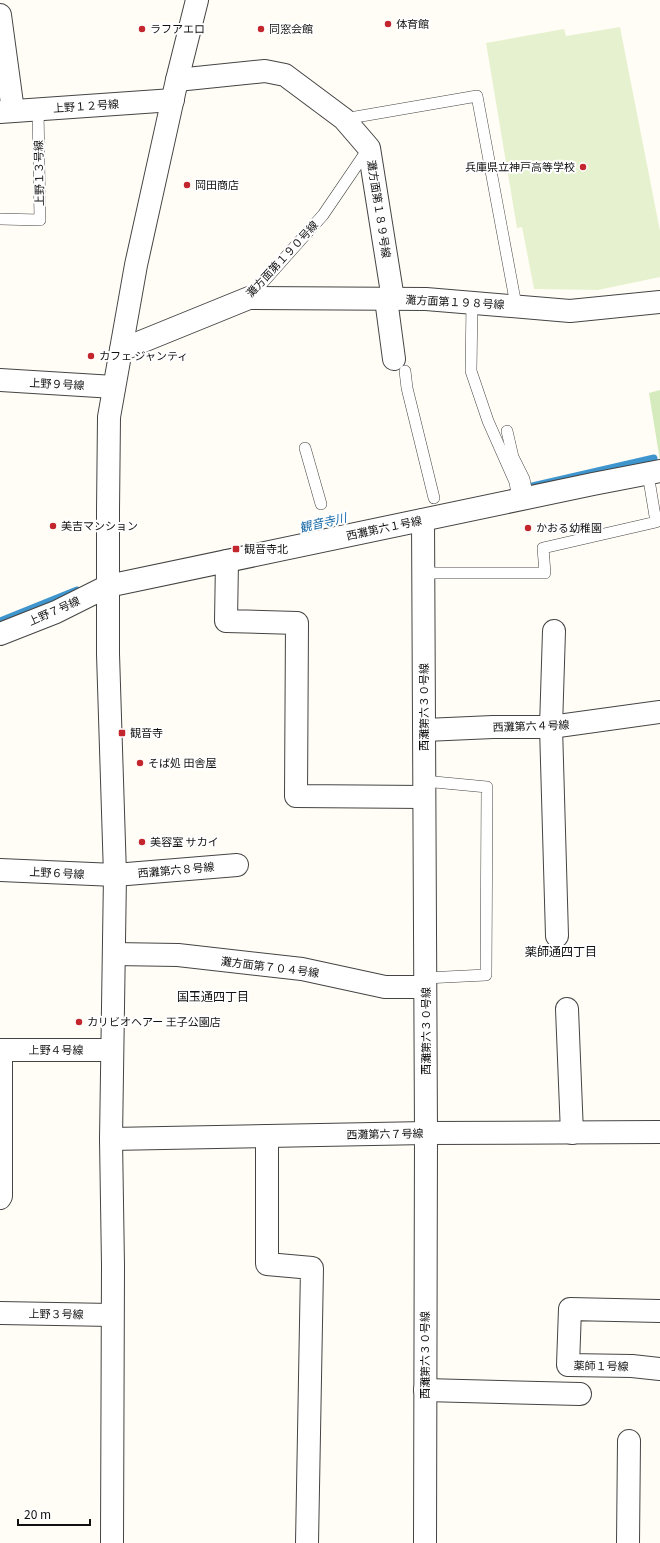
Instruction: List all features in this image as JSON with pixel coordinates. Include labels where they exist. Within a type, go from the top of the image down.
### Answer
[{"type":"street","points":[[112,1543],[113,1266],[111,1139],[114,875],[108,654],[109,417],[136,265],[175,90],[197,0]]},
{"type":"street","points":[[0,15],[6,112]]},
{"type":"street","name":"灘方面第１８９号線","points":[[175,90],[265,71],[285,75],[344,119],[369,148],[399,365]]},
{"type":"street","name":"上野１２号線","points":[[6,112],[38,110],[175,90]]},
{"type":"street","name":"灘方面第１９０号線","points":[[121,350],[249,298]]},
{"type":"street","name":"灘方面第１９８号線","points":[[249,298],[426,299],[516,305],[570,311],[660,302]]},
{"type":"street","name":"上野９号線","points":[[0,380],[114,387]]},
{"type":"street","name":"西灘第六１号線","points":[[108,586],[423,520],[520,491],[654,472]]},
{"type":"street","name":"西灘第六３０号線","points":[[423,520],[426,1133],[425,1543]]},
{"type":"street","points":[[227,561],[226,621],[297,623],[296,796],[424,789]]},
{"type":"street","name":"上野７号線","points":[[0,634],[56,612],[108,586]]},
{"type":"street","points":[[554,631],[551,727],[557,936]]},
{"type":"street","name":"西灘第六４号線","points":[[424,730],[493,727],[551,727],[660,712]]},
{"type":"street","name":"西灘第六８号線","points":[[114,875],[237,864]]},
{"type":"street","name":"上野６号線","points":[[0,870],[114,875]]},
{"type":"street","name":"灘方面第７０４号線","points":[[114,954],[194,957],[302,969],[385,987],[425,982]]},
{"type":"street","points":[[567,1009],[572,1133]]},
{"type":"street","points":[[0,1050],[0,1198]]},
{"type":"street","name":"上野４号線","points":[[0,1050],[112,1050]]},
{"type":"street","name":"西灘第六７号線","points":[[111,1139],[426,1133],[660,1132]]},
{"type":"street","points":[[267,1136],[267,1264],[312,1268],[307,1543]]},
{"type":"street","name":"薬師１号線","points":[[660,1311],[570,1309],[568,1365],[632,1366],[660,1370]]},
{"type":"street","name":"上野３号線","points":[[0,1313],[112,1315]]},
{"type":"street","points":[[425,1390],[580,1394]]},
{"type":"street","points":[[628,1543],[629,1442]]},
{"type":"lane","points":[[344,119],[477,96],[516,305]]},
{"type":"lane","name":"上野１３号線","points":[[0,219],[40,220],[38,110]]},
{"type":"lane","name":"灘方面第１９０号線","points":[[249,298],[323,215],[369,148]]},
{"type":"lane","points":[[472,302],[471,371],[488,421],[520,491]]},
{"type":"lane","points":[[399,365],[407,388],[434,498]]},
{"type":"lane","points":[[507,431],[514,457],[520,491]]},
{"type":"lane","points":[[305,448],[321,504]]},
{"type":"lane","points":[[424,574],[545,573],[543,548],[656,522],[654,472]]},
{"type":"lane","points":[[424,789],[487,787],[486,975],[425,982]]},
{"type":"green space","points":[[620,27],[660,231],[660,277],[598,290],[534,289],[522,227],[517,228],[486,43],[564,29],[566,36]]},
{"type":"green space","points":[[660,390],[660,461],[649,393]]},
{"type":"waterway","name":"観音寺川","points":[[528,487],[654,458]]},
{"type":"waterway","name":"観音寺川","points":[[0,621],[77,590]]},
{"type":"place","name":"体育館","points":[[388,24]]},
{"type":"place","name":"ラフアエロ","points":[[142,29]]},
{"type":"place","name":"同窓会館","points":[[261,29]]},
{"type":"place","name":"兵庫県立神戸高等学校","points":[[583,167]]},
{"type":"place","name":"岡田商店","points":[[187,185]]},
{"type":"place","name":"カフェ ジャンティ","points":[[91,356]]},
{"type":"place","name":"美吉マンション","points":[[53,526]]},
{"type":"place","name":"かおる幼稚園","points":[[528,528]]},
{"type":"place","name":"観音寺北","points":[[236,549]]},
{"type":"place","name":"観音寺","points":[[122,733]]},
{"type":"place","name":"そば処 田舎屋","points":[[140,763]]},
{"type":"place","name":"美容室 サカイ","points":[[142,842]]},
{"type":"place","name":"カリビオヘアー 王子公園店","points":[[79,1022]]},
{"type":"district","name":"薬師通四丁目","points":[[561,952]]},
{"type":"district","name":"国玉通四丁目","points":[[213,997]]}]
